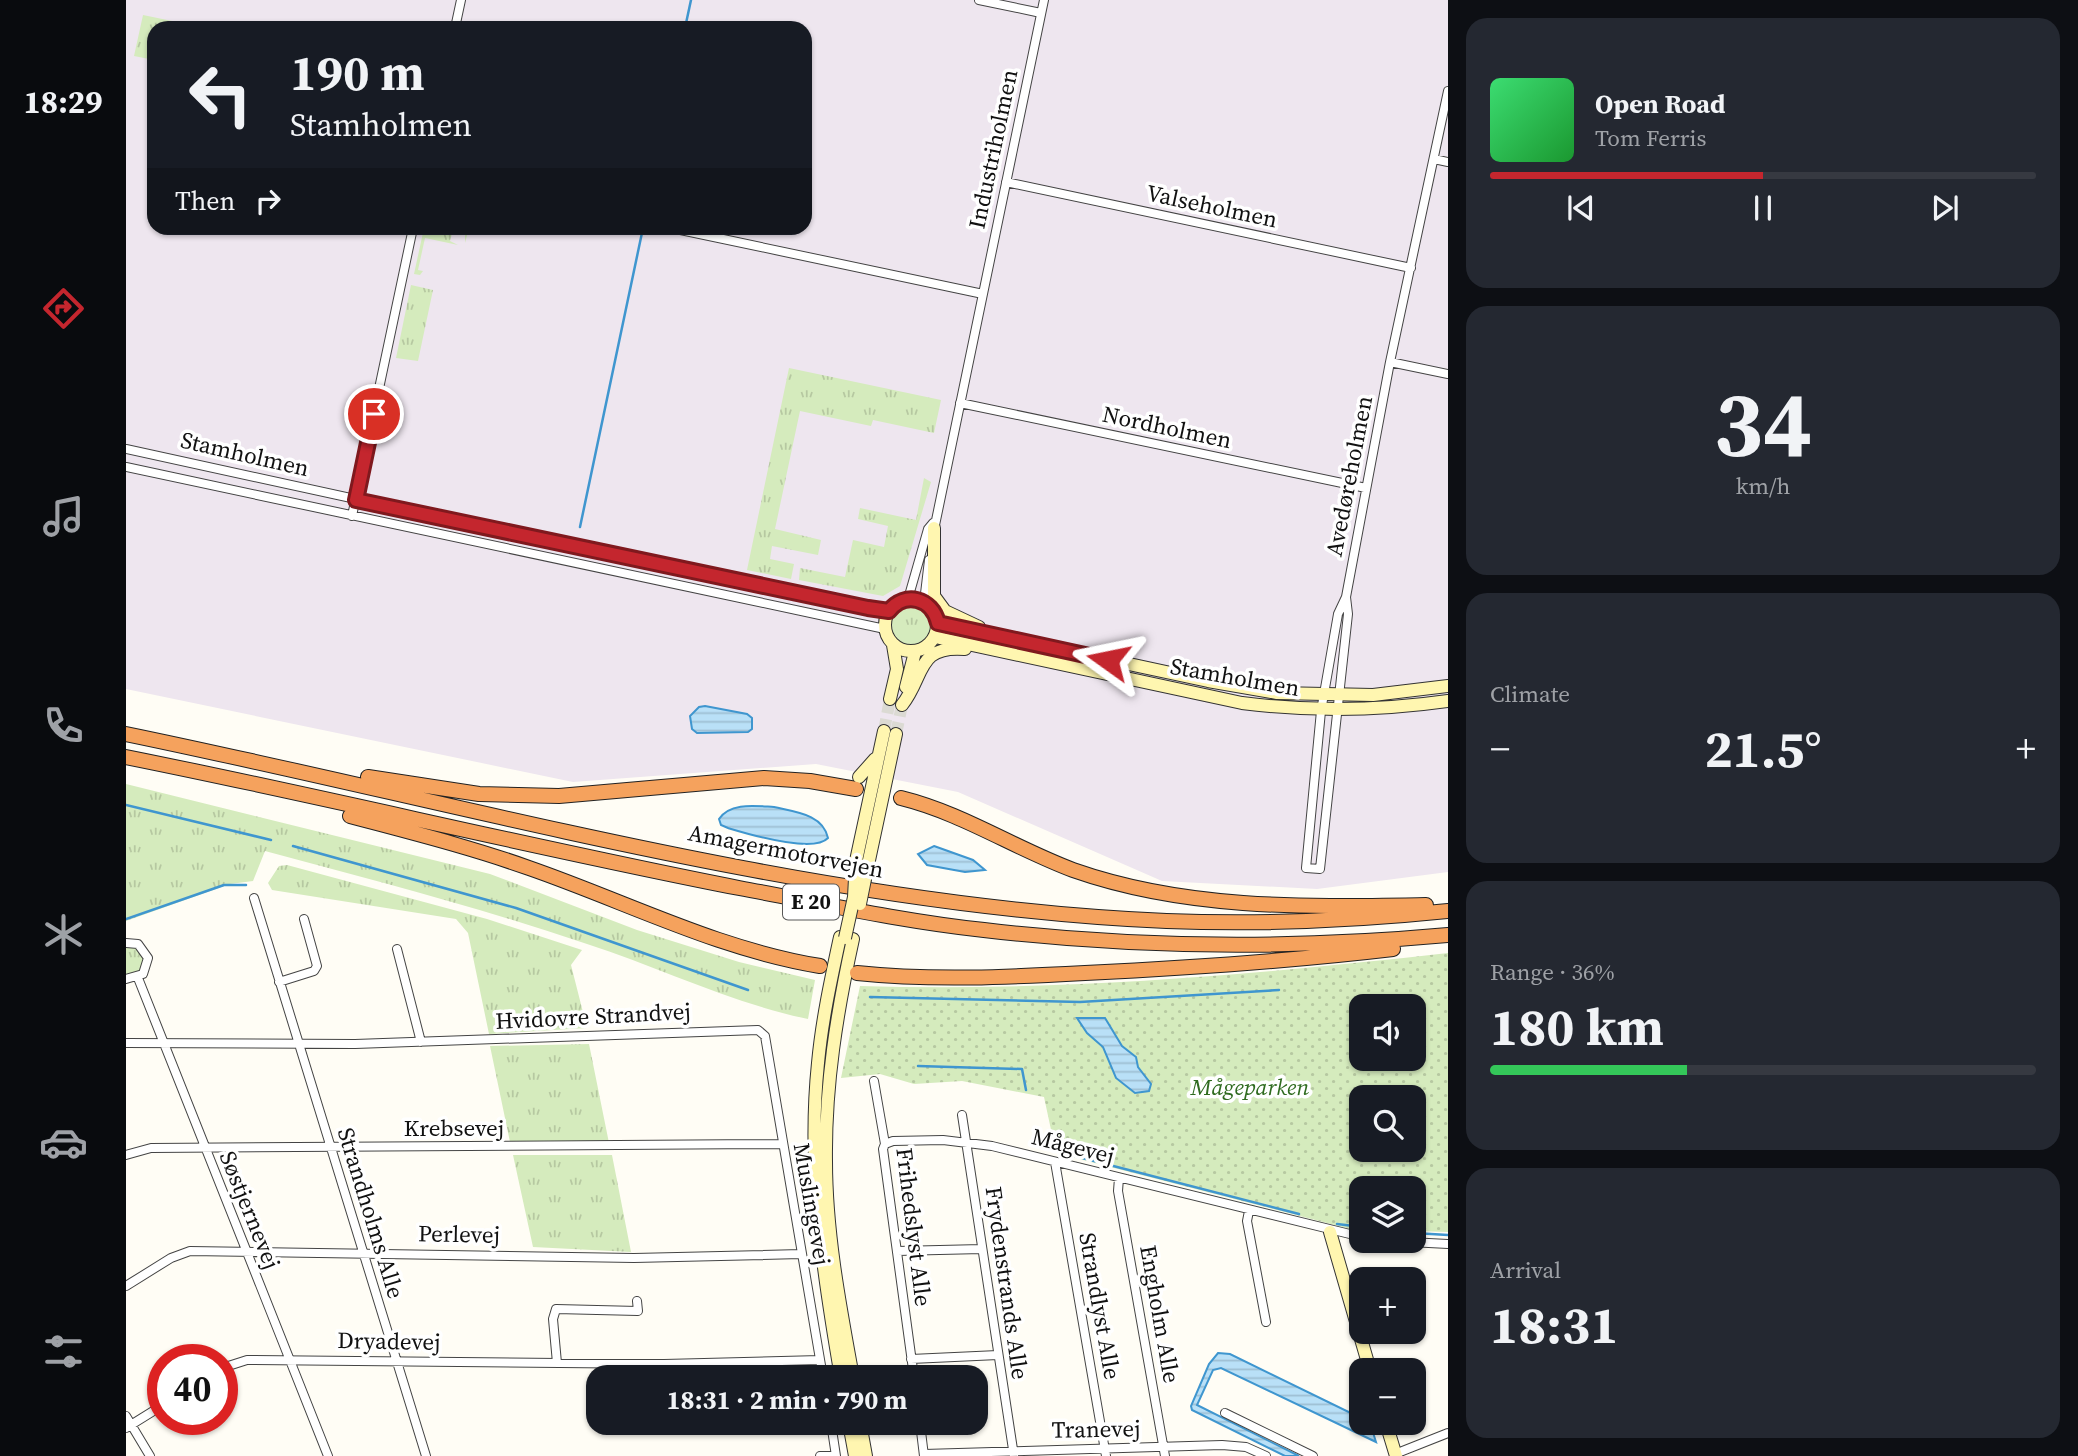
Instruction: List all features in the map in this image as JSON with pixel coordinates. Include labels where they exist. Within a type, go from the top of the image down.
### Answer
[{"type":"highway","name":"Amagermotorvejen","points":[[126,734],[809,880],[972,905],[1101,918],[1242,923],[1380,918],[1448,911]]},
{"type":"highway","points":[[187,747],[479,794],[559,796],[702,781],[764,778],[810,781],[866,790]]},
{"type":"highway","name":"Amagermotorvejen","points":[[126,757],[635,867],[877,915],[971,929],[1102,940],[1244,944],[1385,941],[1448,935]]},
{"type":"highway","points":[[184,769],[279,798],[443,840],[540,872],[693,933],[740,948],[840,969],[951,978],[1173,969],[1283,961],[1448,942]]},
{"type":"highway","points":[[901,798],[944,811],[1071,869],[1155,894],[1256,905],[1448,904]]},
{"type":"street","points":[[456,21],[461,0]]},
{"type":"street","points":[[979,0],[1041,13]]},
{"type":"street","name":"Industriholmen","points":[[924,602],[934,524],[1044,0]]},
{"type":"street","name":"Avedøreholmen","points":[[1346,597],[1348,614],[1320,869],[1306,868],[1321,711],[1338,614],[1346,597],[1390,362],[1448,91]]},
{"type":"street","points":[[1434,159],[1448,162]]},
{"type":"street","name":"Valseholmen","points":[[1006,182],[1411,268]]},
{"type":"street","points":[[352,516],[412,235]]},
{"type":"street","points":[[704,235],[983,294]]},
{"type":"street","points":[[1390,362],[1448,374]]},
{"type":"street","name":"Nordholmen","points":[[960,402],[1366,488]]},
{"type":"street","name":"Stamholmen","points":[[126,449],[617,556],[889,611]]},
{"type":"street","name":"Stamholmen","points":[[126,467],[885,629]]},
{"type":"street","points":[[934,524],[934,596],[945,611],[998,636]]},
{"type":"street","name":"Industriholmen","points":[[908,599],[928,529],[934,524]]},
{"type":"street","points":[[614,571],[617,556]]},
{"type":"street","points":[[893,645],[901,650],[915,652],[929,645],[935,636],[938,623],[935,613],[924,602],[908,599],[899,602],[889,611],[885,629],[893,645],[897,669],[896,702]]},
{"type":"street","name":"Stamholmen","points":[[938,623],[1246,689],[1338,696],[1448,686]]},
{"type":"street","name":"Stamholmen","points":[[935,636],[993,651],[1242,703],[1336,711],[1448,701]]},
{"type":"street","points":[[896,702],[911,693],[920,666],[943,648],[993,651]]},
{"type":"street","points":[[896,702],[915,652]]},
{"type":"street","points":[[846,938],[864,887],[865,774],[890,732],[866,790]]},
{"type":"street","points":[[866,790],[879,753]]},
{"type":"street","points":[[866,790],[901,798]]},
{"type":"street","points":[[839,1365],[819,1239],[814,1152],[818,1065],[863,861]]},
{"type":"street","name":"Strandholms Alle","points":[[254,898],[426,1456]]},
{"type":"street","points":[[279,982],[314,971],[317,966],[304,919]]},
{"type":"street","name":"Søstjernevej","points":[[126,943],[138,944],[146,953],[146,970],[138,978],[328,1456]]},
{"type":"street","points":[[397,949],[421,1042]]},
{"type":"street","points":[[840,969],[830,1068],[825,1160],[831,1237],[851,1365]]},
{"type":"street","points":[[126,979],[138,978]]},
{"type":"street","name":"Hvidovre Strandvej","points":[[126,1043],[421,1042],[722,1030],[758,1030],[765,1036]]},
{"type":"street","name":"Muslingevej","points":[[765,1036],[821,1365]]},
{"type":"street","name":"Frihedslyst Alle","points":[[874,1081],[885,1144],[883,1149],[912,1365]]},
{"type":"street","name":"Frydenstrands Alle","points":[[962,1115],[1013,1453]]},
{"type":"street","name":"Mågevej","points":[[885,1144],[893,1141],[967,1142],[1055,1161],[1349,1235]]},
{"type":"street","name":"Krebsevej","points":[[126,1155],[151,1147],[204,1149],[783,1144]]},
{"type":"street","name":"Strandlyst Alle","points":[[1055,1161],[1105,1452]]},
{"type":"street","name":"Engholm Alle","points":[[1119,1178],[1118,1191],[1165,1456]]},
{"type":"street","points":[[1249,1211],[1247,1221],[1266,1322]]},
{"type":"street","points":[[1330,1232],[1367,1358]]},
{"type":"street","points":[[1426,1243],[1448,1244]]},
{"type":"street","points":[[897,1251],[982,1249]]},
{"type":"street","name":"Perlevej","points":[[126,1286],[181,1253],[246,1250],[634,1258],[802,1254]]},
{"type":"street","points":[[556,1363],[553,1320],[556,1309],[638,1311],[636,1301]]},
{"type":"street","points":[[911,1359],[998,1355]]},
{"type":"street","name":"Dryadevej","points":[[238,1363],[247,1360],[556,1363],[820,1360]]},
{"type":"street","points":[[147,1413],[128,1423],[150,1456]]},
{"type":"street","points":[[1225,1413],[1313,1456]]},
{"type":"street","points":[[1389,1435],[1395,1455],[1448,1433]]},
{"type":"street","points":[[820,1456],[836,1456],[833,1435]]},
{"type":"street","points":[[851,1435],[855,1456]]},
{"type":"street","points":[[862,1435],[866,1456]]},
{"type":"street","points":[[922,1435],[924,1455]]},
{"type":"street","name":"Tranevej","points":[[924,1455],[1105,1452],[1164,1446],[1234,1446],[1256,1450],[1266,1456]]},
{"type":"shaded area","points":[[126,0],[1448,0],[1448,872],[1317,889],[1162,881],[958,792],[816,764],[573,782],[126,689]]},
{"type":"green space","points":[[143,15],[172,21],[147,21],[147,59],[134,56]]},
{"type":"green space","points":[[422,235],[452,235],[450,241],[458,245],[425,238],[418,270],[423,271],[420,275],[414,274]]},
{"type":"green space","points":[[411,285],[433,290],[418,361],[396,358]]},
{"type":"green space","points":[[789,368],[941,400],[934,433],[873,420],[871,426],[800,411],[775,529],[821,540],[818,555],[772,546],[770,559],[794,564],[791,579],[747,570]]},
{"type":"green space","points":[[924,478],[931,482],[900,586],[883,596],[799,580],[800,568],[845,577],[853,540],[884,547],[888,526],[858,519],[860,508],[916,520]]},
{"type":"green space","points":[[911,605],[926,611],[932,626],[926,641],[911,647],[896,641],[890,626],[896,611]]},
{"type":"green space","points":[[126,784],[490,874],[637,930],[739,962],[815,980],[808,1019],[751,1004],[615,953],[507,918],[265,851],[253,881],[230,884],[126,921]]},
{"type":"green space","points":[[287,865],[487,919],[582,950],[571,965],[587,1028],[489,1034],[468,933],[456,919],[272,890],[268,883],[279,866]]},
{"type":"green space","points":[[126,946],[134,946],[145,958],[139,973],[126,975]]},
{"type":"green space","name":"Mågeparken","points":[[1448,953],[1448,1232],[1426,1231],[1426,1176],[1349,1176],[1349,1229],[1056,1153],[1044,1097],[962,1081],[914,1084],[880,1074],[841,1078],[860,986],[1081,984],[1228,975]]},
{"type":"green space","points":[[589,1044],[609,1143],[510,1142],[490,1046]]},
{"type":"green space","points":[[513,1155],[612,1155],[631,1252],[533,1247]]},
{"type":"water","points":[[699,707],[747,714],[752,718],[752,729],[748,732],[697,733],[692,729],[690,716]]},
{"type":"water","points":[[736,807],[774,807],[814,819],[825,830],[828,838],[809,844],[780,841],[728,828],[721,825],[719,819]]},
{"type":"water","points":[[934,846],[973,860],[985,870],[965,872],[927,865],[918,854]]},
{"type":"water","points":[[1077,1018],[1105,1018],[1122,1046],[1136,1057],[1138,1067],[1151,1084],[1149,1091],[1135,1093],[1116,1078],[1103,1047],[1087,1033]]},
{"type":"water","points":[[1218,1353],[1230,1354],[1349,1412],[1349,1429],[1221,1368],[1213,1370],[1197,1405],[1299,1456],[1285,1456],[1192,1410],[1191,1406],[1209,1364]]},
{"type":"water","points":[[1361,1435],[1374,1435],[1376,1442]]},
{"type":"waterway","points":[[686,21],[691,0]]},
{"type":"waterway","points":[[580,527],[642,235]]},
{"type":"waterway","points":[[126,805],[271,840]]},
{"type":"waterway","points":[[293,846],[516,908],[748,990]]},
{"type":"waterway","points":[[126,919],[224,885],[246,885]]},
{"type":"waterway","points":[[870,997],[1080,1002],[1279,990]]},
{"type":"waterway","points":[[918,1066],[1022,1069],[1026,1090]]},
{"type":"waterway","points":[[1063,1153],[1299,1214]]},
{"type":"waterway","points":[[1337,1224],[1349,1225]]},
{"type":"waterway","points":[[1426,1234],[1448,1235]]},
{"type":"tunnel","points":[[884,731],[890,699]]},
{"type":"tunnel","points":[[896,734],[902,705]]},
{"type":"route","points":[[374,414],[356,500],[868,608],[889,611],[899,602],[916,600],[924,602],[932,609],[938,623],[1108,660]]}]
